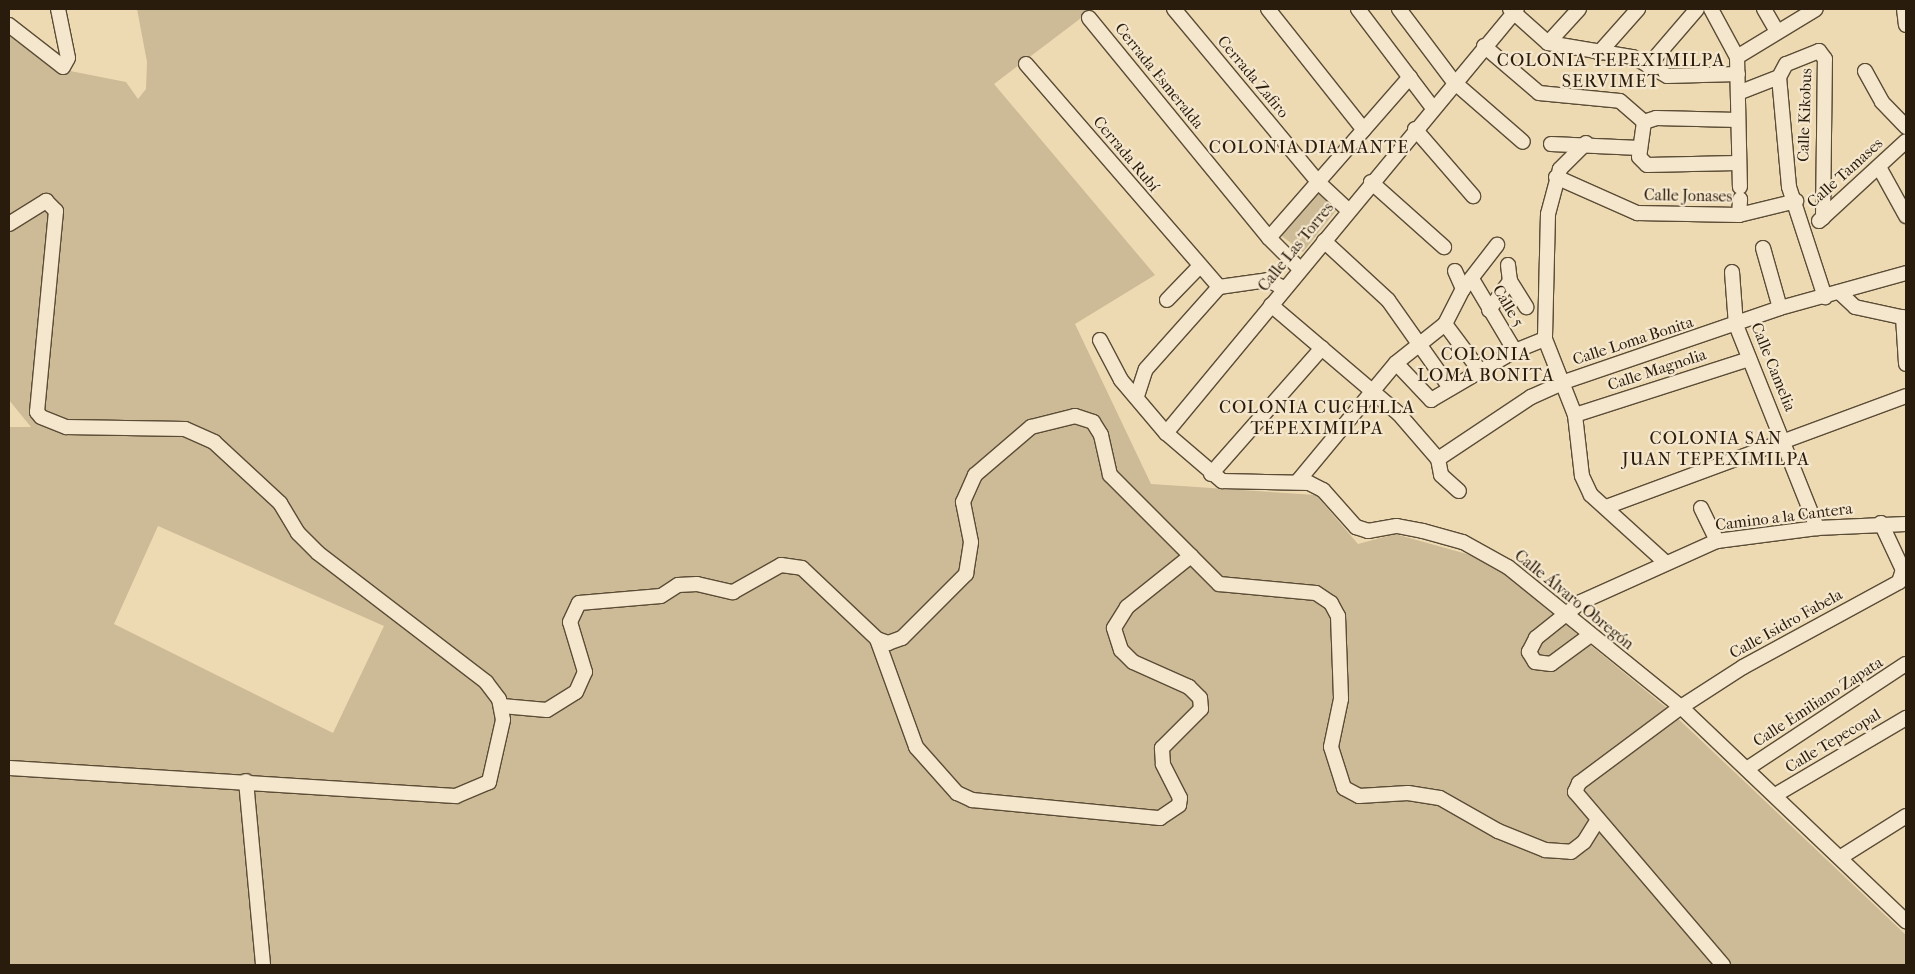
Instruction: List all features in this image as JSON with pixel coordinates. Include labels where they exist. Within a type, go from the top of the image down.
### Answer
[{"type":"street","points":[[9,25],[57,67],[63,67],[68,58],[58,9]]},
{"type":"street","name":"Cerrada Zafiro","points":[[1174,9],[1318,182],[1349,211]]},
{"type":"street","points":[[1268,9],[1364,130]]},
{"type":"street","points":[[1358,9],[1432,108]]},
{"type":"street","points":[[1548,43],[1579,9]]},
{"type":"street","points":[[1599,53],[1638,9]]},
{"type":"street","points":[[1648,66],[1697,9]]},
{"type":"street","points":[[1711,9],[1737,56],[1739,215]]},
{"type":"street","points":[[1764,9],[1776,30]]},
{"type":"street","points":[[1737,56],[1776,30],[1816,9]]},
{"type":"street","points":[[1904,9],[1906,25]]},
{"type":"street","points":[[1513,10],[1548,43],[1599,53],[1633,57],[1667,76],[1738,74]]},
{"type":"street","name":"Calle Las Torres","points":[[1166,433],[1513,10]]},
{"type":"street","points":[[1406,12],[1454,82],[1523,142]]},
{"type":"street","name":"Cerrada Esmeralda","points":[[1089,18],[1269,238],[1300,269]]},
{"type":"street","points":[[1484,46],[1540,93],[1620,101],[1644,122]]},
{"type":"street","name":"Calle Kikobus","points":[[1738,93],[1779,77],[1786,64],[1819,51],[1823,54],[1822,218]]},
{"type":"street","name":"Cerrada Rubí","points":[[1026,64],[1199,267],[1219,287]]},
{"type":"street","points":[[1865,71],[1882,102],[1906,127]]},
{"type":"street","points":[[1779,77],[1788,187],[1796,201],[1825,297]]},
{"type":"street","points":[[1269,238],[1410,78]]},
{"type":"street","points":[[1644,122],[1656,118],[1738,120]]},
{"type":"street","points":[[1644,122],[1639,157],[1647,165],[1737,163]]},
{"type":"street","points":[[1415,128],[1473,196]]},
{"type":"street","name":"Calle Tamases","points":[[1806,231],[1906,141]]},
{"type":"street","points":[[1551,144],[1586,143],[1640,148]]},
{"type":"street","points":[[1586,143],[1556,177],[1545,238],[1546,339],[1575,415],[1582,476],[1591,495],[1665,562]]},
{"type":"street","points":[[1879,167],[1906,216]]},
{"type":"street","name":"Calle Jonases","points":[[1556,177],[1637,213],[1739,215],[1796,201]]},
{"type":"street","points":[[1372,182],[1444,247]]},
{"type":"street","points":[[9,224],[40,202],[53,204],[56,211],[38,403],[40,418],[66,427],[185,429],[214,442],[280,503],[298,533],[318,553],[463,662],[486,682],[502,706],[501,743],[490,779],[473,792],[456,796],[246,781],[9,768]]},
{"type":"street","points":[[1324,240],[1388,300],[1450,388]]},
{"type":"street","points":[[1298,481],[1372,389],[1396,363],[1445,324],[1468,284],[1497,245]]},
{"type":"street","points":[[1763,248],[1780,308]]},
{"type":"street","points":[[1508,265],[1510,281],[1526,307]]},
{"type":"street","points":[[1167,300],[1199,267]]},
{"type":"street","name":"Calle 5","points":[[1454,271],[1468,284],[1489,310],[1515,351]]},
{"type":"street","name":"Calle Camelia","points":[[1732,272],[1736,325],[1784,440],[1817,528]]},
{"type":"street","name":"Calle Loma Bonita","points":[[1438,459],[1531,397],[1564,382],[1736,325],[1780,308],[1906,273]]},
{"type":"street","points":[[1137,396],[1146,369],[1219,287],[1268,280],[1284,288]]},
{"type":"street","points":[[1489,310],[1510,281]]},
{"type":"street","points":[[1839,292],[1855,307],[1905,317],[1906,364]]},
{"type":"street","points":[[1271,305],[1372,389],[1438,459],[1441,475],[1459,491]]},
{"type":"street","points":[[1445,324],[1480,371]]},
{"type":"street","points":[[1396,363],[1431,400],[1515,351],[1546,339]]},
{"type":"street","name":"Calle Álvaro Obregón","points":[[1100,340],[1121,380],[1137,396],[1166,433],[1211,474],[1222,480],[1254,483],[1298,481],[1323,490],[1356,528],[1368,531],[1397,526],[1463,542],[1508,567],[1564,616],[1681,707],[1777,794],[1906,921]]},
{"type":"street","points":[[1211,474],[1322,348]]},
{"type":"street","name":"Calle Magnolia","points":[[1575,415],[1749,359]]},
{"type":"street","points":[[1606,507],[1906,396]]},
{"type":"street","points":[[502,706],[547,710],[576,692],[585,672],[570,622],[580,603],[661,596],[688,584],[733,592],[781,565],[802,568],[877,639],[888,643],[902,638],[958,585],[966,574],[971,542],[963,502],[966,488],[1031,426],[1074,416],[1093,422],[1101,435],[1110,475],[1219,584],[1316,593],[1331,603],[1338,616],[1341,698],[1331,747],[1344,788],[1359,796],[1408,793],[1440,798],[1498,831],[1545,850],[1570,852],[1584,842],[1597,821],[1722,965]]},
{"type":"street","points":[[1701,508],[1717,541]]},
{"type":"street","name":"Camino a la Cantera","points":[[1589,636],[1551,664],[1535,662],[1529,652],[1530,644],[1581,602],[1665,562],[1717,541],[1817,528],[1881,523],[1906,524]]},
{"type":"street","name":"Calle Isidro Fabela","points":[[1597,821],[1575,792],[1579,783],[1681,707],[1743,667],[1899,582],[1902,570],[1881,523]]},
{"type":"street","points":[[877,639],[916,747],[957,793],[972,800],[1160,818],[1179,805],[1180,798],[1163,764],[1162,748],[1200,709],[1200,698],[1189,687],[1133,662],[1122,650],[1114,628],[1126,607],[1191,556]]},
{"type":"street","name":"Calle Emiliano Zapata","points":[[1748,768],[1906,664]]},
{"type":"street","name":"Calle Tepecopal","points":[[1777,794],[1906,718]]},
{"type":"street","points":[[246,781],[263,965]]},
{"type":"street","points":[[1840,857],[1906,816]]},
{"type":"shaded area","points":[[137,9],[1093,9],[994,84],[1155,275],[1075,324],[1151,484],[1316,495],[1358,544],[1395,534],[1474,556],[1499,570],[1668,709],[1906,935],[1906,965],[9,965],[9,427],[31,427],[9,400],[9,20],[60,69],[126,82],[138,99],[146,89],[147,62]],"holes":[[[158,526],[384,626],[333,733],[114,624]]]},
{"type":"shaded area","points":[[1314,190],[1338,208],[1303,252],[1279,234]]},
{"type":"district","name":"COLONIA TEPEXIMILPA SERVIMET","points":[[1611,72]]},
{"type":"district","name":"COLONIA DIAMANTE","points":[[1309,148]]},
{"type":"district","name":"COLONIA LOMA BONITA","points":[[1486,366]]},
{"type":"district","name":"COLONIA CUCHILLA TEPEXIMILPA","points":[[1317,419]]},
{"type":"district","name":"COLONIA SAN JUAN TEPEXIMILPA","points":[[1716,450]]}]
